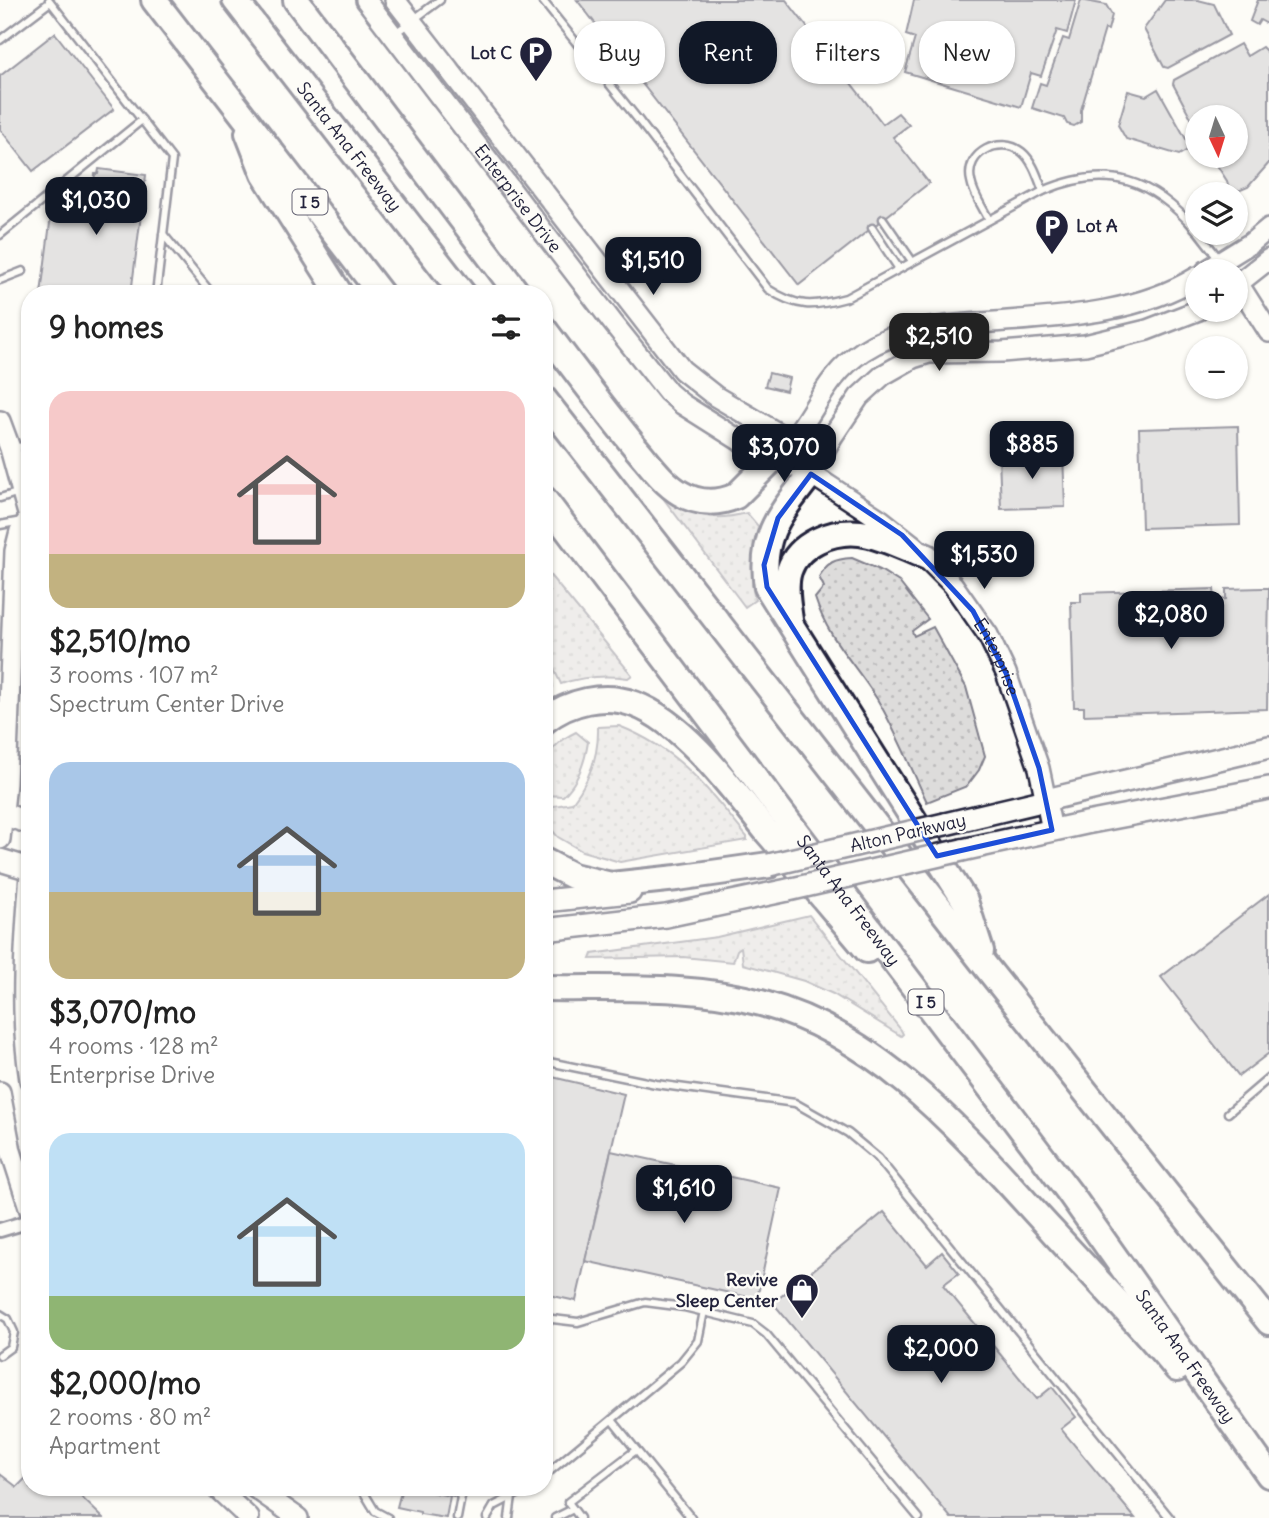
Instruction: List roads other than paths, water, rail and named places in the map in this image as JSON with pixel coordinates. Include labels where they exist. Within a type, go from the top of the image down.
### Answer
[{"type":"highway","name":"I 5","points":[[154,0],[374,285]]},
{"type":"highway","name":"Santa Ana Freeway","points":[[235,0],[456,285]]},
{"type":"highway","points":[[296,0],[511,285]]},
{"type":"highway","points":[[240,110],[264,174],[334,285]]},
{"type":"highway","points":[[553,341],[632,443],[664,481],[682,495],[701,502],[715,502],[736,496],[783,449]]},
{"type":"highway","points":[[553,410],[987,968],[1269,1322]]},
{"type":"highway","points":[[811,474],[778,518],[768,541],[764,565],[767,587],[965,901],[987,968]]},
{"type":"highway","name":"Santa Ana Freeway","points":[[553,511],[1073,1197],[1269,1475]]},
{"type":"highway","points":[[792,627],[787,597],[788,572],[796,558],[807,547],[823,538],[841,533],[861,533],[927,557]]},
{"type":"highway","points":[[553,715],[583,702],[611,699],[653,712],[676,730],[739,797],[1073,1197]]},
{"type":"highway","points":[[553,866],[573,876],[611,885],[769,865]]},
{"type":"highway","points":[[553,988],[651,989],[724,995],[786,1011],[857,1045],[893,1071],[956,1126],[1167,1357],[1269,1482]]},
{"type":"main road","name":"Alton Parkway","points":[[553,900],[631,892],[769,865],[1046,802],[1269,747]]},
{"type":"main road","name":"Alton Parkway","points":[[553,929],[666,916],[1052,830],[1269,788]]},
{"type":"main road","points":[[1,813],[21,820]]},
{"type":"main road","points":[[0,860],[21,868]]},
{"type":"street","name":"Enterprise Drive","points":[[366,0],[668,392],[750,447],[783,449]]},
{"type":"street","name":"Enterprise Drive","points":[[396,0],[682,370],[811,474]]},
{"type":"street","points":[[1241,259],[1269,228]]},
{"type":"street","points":[[1248,267],[1269,259]]},
{"type":"street","points":[[783,449],[838,371],[863,351],[892,336],[923,328],[1096,311],[1152,297],[1185,282]]},
{"type":"street","points":[[1248,304],[1269,332]]},
{"type":"street","points":[[811,474],[859,397],[883,375],[914,358],[929,353],[1002,352],[1085,345],[1147,330],[1185,315]]},
{"type":"street","points":[[0,421],[20,447],[21,469]]},
{"type":"street","name":"Enterprise","points":[[811,474],[891,527],[927,557],[963,597],[994,645],[1006,673],[1030,742],[1052,830]]},
{"type":"street","points":[[0,839],[12,664],[15,551],[21,530]]},
{"type":"street","points":[[0,1092],[11,1151],[21,1182]]},
{"type":"street","points":[[0,1230],[21,1224]]},
{"type":"street","points":[[226,1496],[249,1518]]},
{"type":"street","points":[[266,1496],[298,1518]]},
{"type":"lane","points":[[393,35],[440,0]]},
{"type":"lane","points":[[542,0],[768,289],[791,302],[812,305],[846,298],[1043,191],[1077,178],[1108,176],[1145,187],[1177,208],[1185,217]]},
{"type":"lane","points":[[0,40],[49,1],[172,159],[157,285]]},
{"type":"lane","points":[[0,235],[142,120]]},
{"type":"lane","points":[[989,220],[970,180],[973,161],[981,151],[1000,145],[1023,153],[1033,167],[1043,191]]},
{"type":"lane","points":[[883,219],[912,261]]},
{"type":"lane","points":[[872,228],[899,269]]},
{"type":"lane","points":[[163,234],[205,285]]},
{"type":"lane","points":[[0,281],[23,271]]},
{"type":"lane","points":[[0,498],[21,491]]},
{"type":"lane","points":[[0,524],[21,522]]},
{"type":"lane","points":[[553,1063],[656,1084],[795,1103],[848,1133],[878,1158],[1170,1518]]},
{"type":"lane","points":[[1228,1113],[1269,1078]]},
{"type":"lane","points":[[553,1319],[578,1322],[645,1301],[704,1311],[753,1324],[766,1334],[919,1518]]},
{"type":"lane","points":[[553,1469],[693,1350],[698,1341],[704,1311]]},
{"type":"lane","points":[[0,1314],[8,1319],[15,1332],[11,1347],[0,1355]]},
{"type":"lane","points":[[612,1420],[691,1518]]},
{"type":"lane","points":[[580,1518],[568,1503],[636,1450]]},
{"type":"lane","points":[[368,1496],[375,1511],[388,1518]]},
{"type":"lane","points":[[457,1518],[460,1496]]},
{"type":"lane","points":[[487,1518],[494,1506],[512,1496]]},
{"type":"lane","points":[[509,1518],[512,1496]]},
{"type":"lane","points":[[555,1518],[573,1509]]},
{"type":"place","name":"Lot C","points":[[536,83]]},
{"type":"place","name":"Lot A","points":[[1052,256]]},
{"type":"place","name":"Revive Sleep Center","points":[[802,1320]]}]
